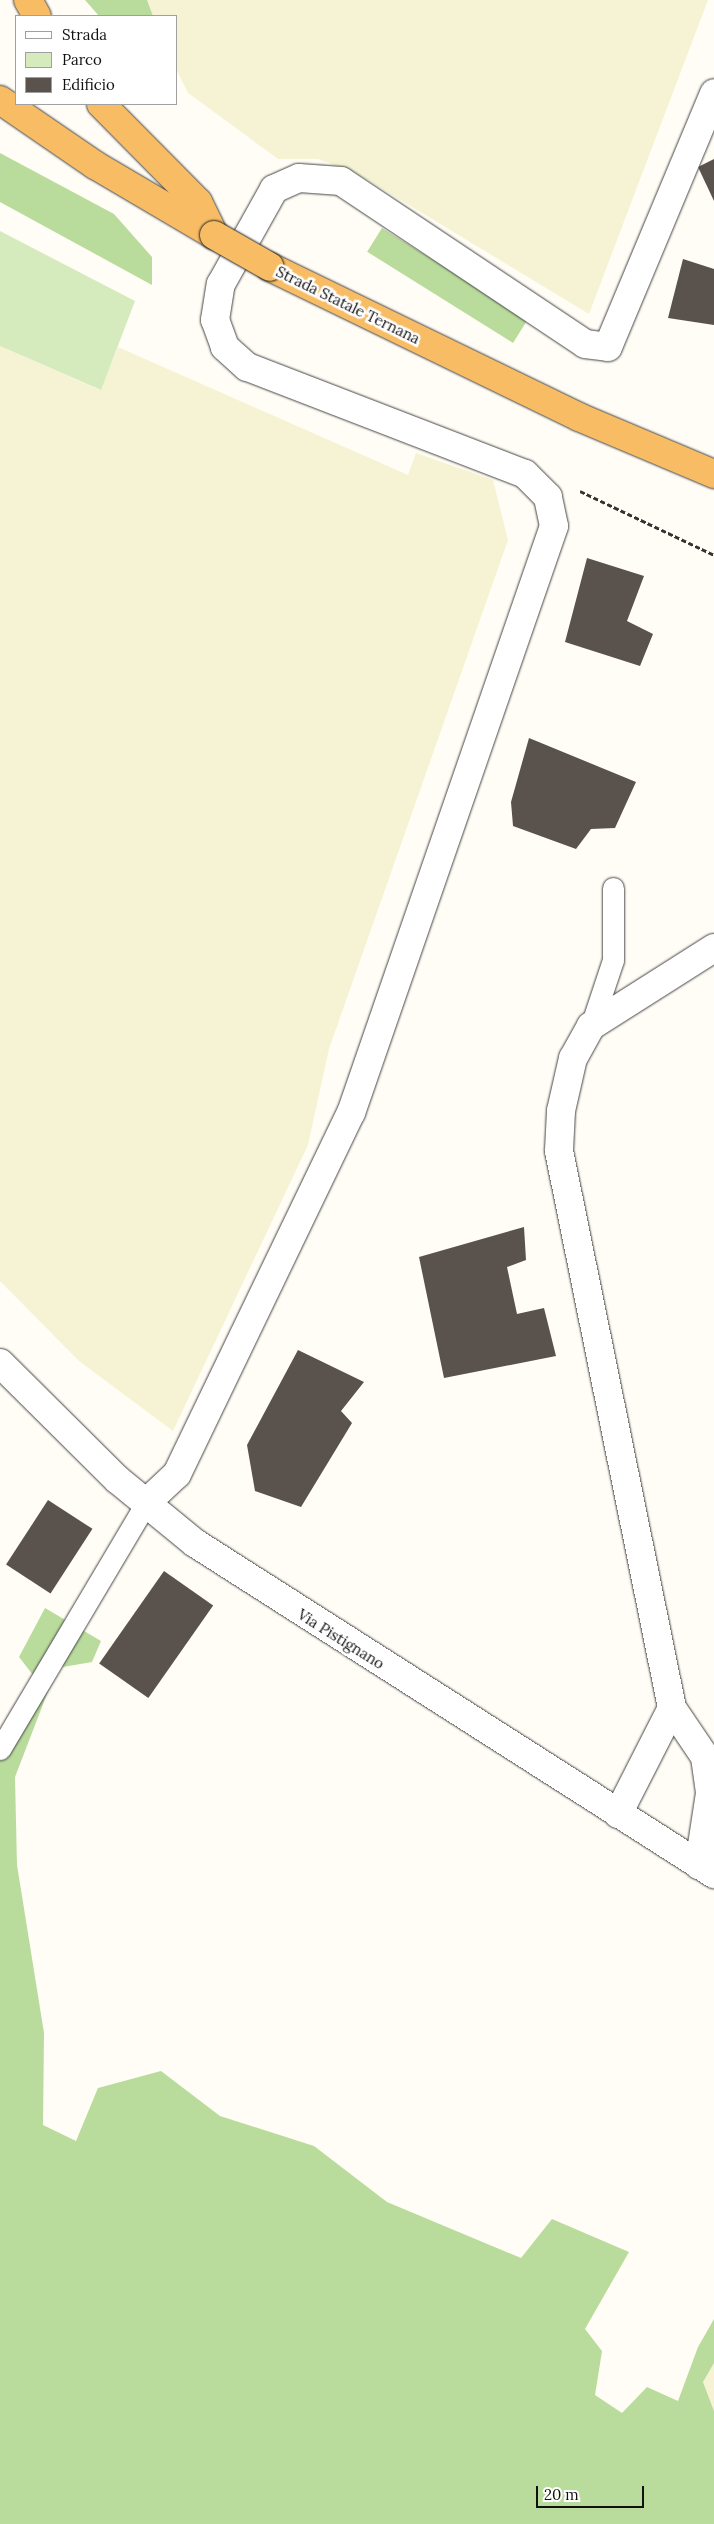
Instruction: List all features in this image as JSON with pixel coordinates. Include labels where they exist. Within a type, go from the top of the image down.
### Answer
[{"type":"highway","points":[[28,0],[36,15]]},
{"type":"highway","name":"Strada Statale Ternana","points":[[0,100],[95,165],[270,267],[579,417],[714,474]]},
{"type":"highway","points":[[102,105],[198,202],[214,235]]},
{"type":"street","points":[[146,1503],[177,1474],[351,1113],[554,526],[548,497],[526,474],[247,367],[225,347],[215,320],[221,284],[274,189],[299,178],[341,182],[585,344],[608,347],[714,93]]},
{"type":"street","points":[[709,1867],[710,1793],[705,1757],[672,1708],[560,1151],[561,1111],[573,1058],[590,1026],[714,948]]},
{"type":"street","name":"Via Pistignano","points":[[0,1363],[146,1503],[195,1543],[295,1610],[618,1814],[709,1867]]},
{"type":"street","points":[[618,1814],[672,1708]]},
{"type":"lane","points":[[590,1026],[613,960],[613,888]]},
{"type":"lane","points":[[0,1749],[146,1503]]},
{"type":"path","points":[[548,497],[580,491],[714,555]]},
{"type":"shaded area","points":[[147,0],[708,0],[589,314],[356,173],[318,159],[278,159],[188,93],[178,73],[178,15],[153,15]]},
{"type":"shaded area","points":[[0,346],[100,390],[118,347],[408,475],[416,453],[493,480],[508,540],[329,1049],[308,1145],[173,1431],[79,1361],[0,1281]]},
{"type":"shaded area","points":[[714,2363],[714,2411],[703,2382]]},
{"type":"green space","points":[[85,0],[147,0],[153,15],[98,15]]},
{"type":"green space","points":[[0,153],[114,214],[152,257],[152,285],[0,202]]},
{"type":"green space","points":[[382,228],[528,319],[513,343],[367,252]]},
{"type":"green space","points":[[0,231],[135,301],[101,390],[0,346]]},
{"type":"green space","points":[[45,1608],[101,1641],[92,1662],[57,1668],[15,1777],[17,1865],[44,2033],[43,2125],[76,2141],[98,2088],[161,2071],[220,2116],[314,2146],[387,2202],[521,2258],[552,2219],[629,2252],[585,2329],[602,2351],[595,2395],[622,2413],[647,2387],[678,2401],[698,2347],[714,2319],[714,2363],[703,2382],[714,2411],[714,2524],[0,2524],[0,1746],[33,1675],[19,1657]]},
{"type":"building","points":[[714,159],[714,201],[698,167]]},
{"type":"building","points":[[683,259],[714,269],[714,325],[668,318]]},
{"type":"building","points":[[587,558],[644,576],[627,621],[653,634],[640,666],[565,642]]},
{"type":"building","points":[[529,738],[636,782],[615,828],[591,829],[576,849],[513,826],[511,802]]},
{"type":"building","points":[[524,1227],[526,1260],[507,1267],[517,1314],[544,1308],[556,1356],[444,1378],[419,1257]]},
{"type":"building","points":[[298,1350],[364,1382],[341,1411],[352,1423],[301,1507],[255,1491],[247,1445]]},
{"type":"building","points":[[48,1500],[92,1529],[51,1593],[6,1565]]},
{"type":"building","points":[[164,1571],[213,1605],[148,1698],[99,1664]]}]
